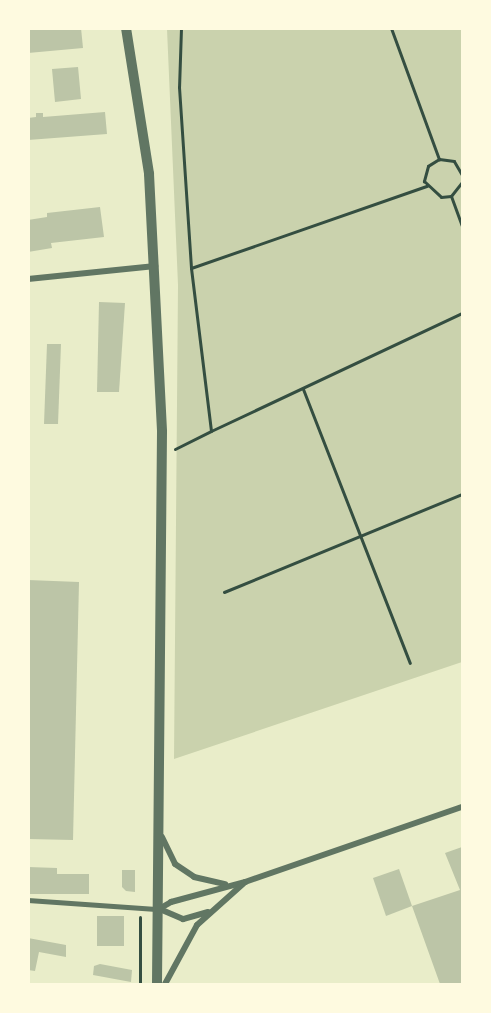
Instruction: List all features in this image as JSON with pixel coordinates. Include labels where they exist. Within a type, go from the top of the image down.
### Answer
[{"type":"street","points":[[126,28],[149,174],[162,455],[157,984]]},
{"type":"street","points":[[28,279],[155,266]]},
{"type":"street","points":[[159,909],[229,885],[246,882],[462,807]]},
{"type":"street","points":[[157,813],[162,840],[175,864],[194,876],[229,885]]},
{"type":"street","points":[[165,984],[184,945],[208,912],[246,882]]},
{"type":"street","points":[[159,909],[183,920],[208,912]]},
{"type":"lane","points":[[28,900],[159,909]]},
{"type":"path","points":[[181,28],[179,87],[191,268],[211,431]]},
{"type":"path","points":[[391,28],[438,159]]},
{"type":"path","points":[[462,175],[462,169],[454,161],[438,159],[428,166],[424,182],[441,197],[451,196],[462,182]]},
{"type":"path","points":[[191,268],[427,186]]},
{"type":"path","points":[[451,196],[462,226]]},
{"type":"path","points":[[162,455],[462,313]]},
{"type":"path","points":[[303,389],[410,663]]},
{"type":"path","points":[[224,592],[360,534],[462,494]]},
{"type":"path","points":[[140,909],[140,984]]},
{"type":"green space","points":[[167,29],[462,29],[462,662],[174,759],[178,285]]},
{"type":"building","points":[[28,28],[81,28],[83,48],[28,53]]},
{"type":"building","points":[[78,67],[81,99],[55,102],[52,69]]},
{"type":"building","points":[[105,112],[107,134],[28,140],[28,118],[36,117],[36,113],[43,113],[43,117]]},
{"type":"building","points":[[100,207],[104,237],[51,243],[52,248],[28,252],[28,220],[47,217],[47,213]]},
{"type":"building","points":[[99,302],[125,303],[119,392],[97,392]]},
{"type":"building","points":[[47,344],[61,344],[58,424],[44,424]]},
{"type":"building","points":[[28,580],[79,582],[73,840],[28,839]]},
{"type":"building","points":[[462,847],[462,984],[440,984],[412,906],[460,890],[445,853]]},
{"type":"building","points":[[28,867],[57,868],[57,874],[89,874],[89,894],[28,894]]},
{"type":"building","points":[[399,869],[412,906],[386,916],[373,878]]},
{"type":"building","points":[[122,870],[135,870],[135,892],[126,891],[122,887]]},
{"type":"building","points":[[97,916],[124,916],[124,946],[97,946]]},
{"type":"building","points":[[28,938],[66,945],[66,957],[39,952],[35,971],[28,970]]},
{"type":"building","points":[[100,964],[132,970],[131,982],[93,975],[94,966]]}]
